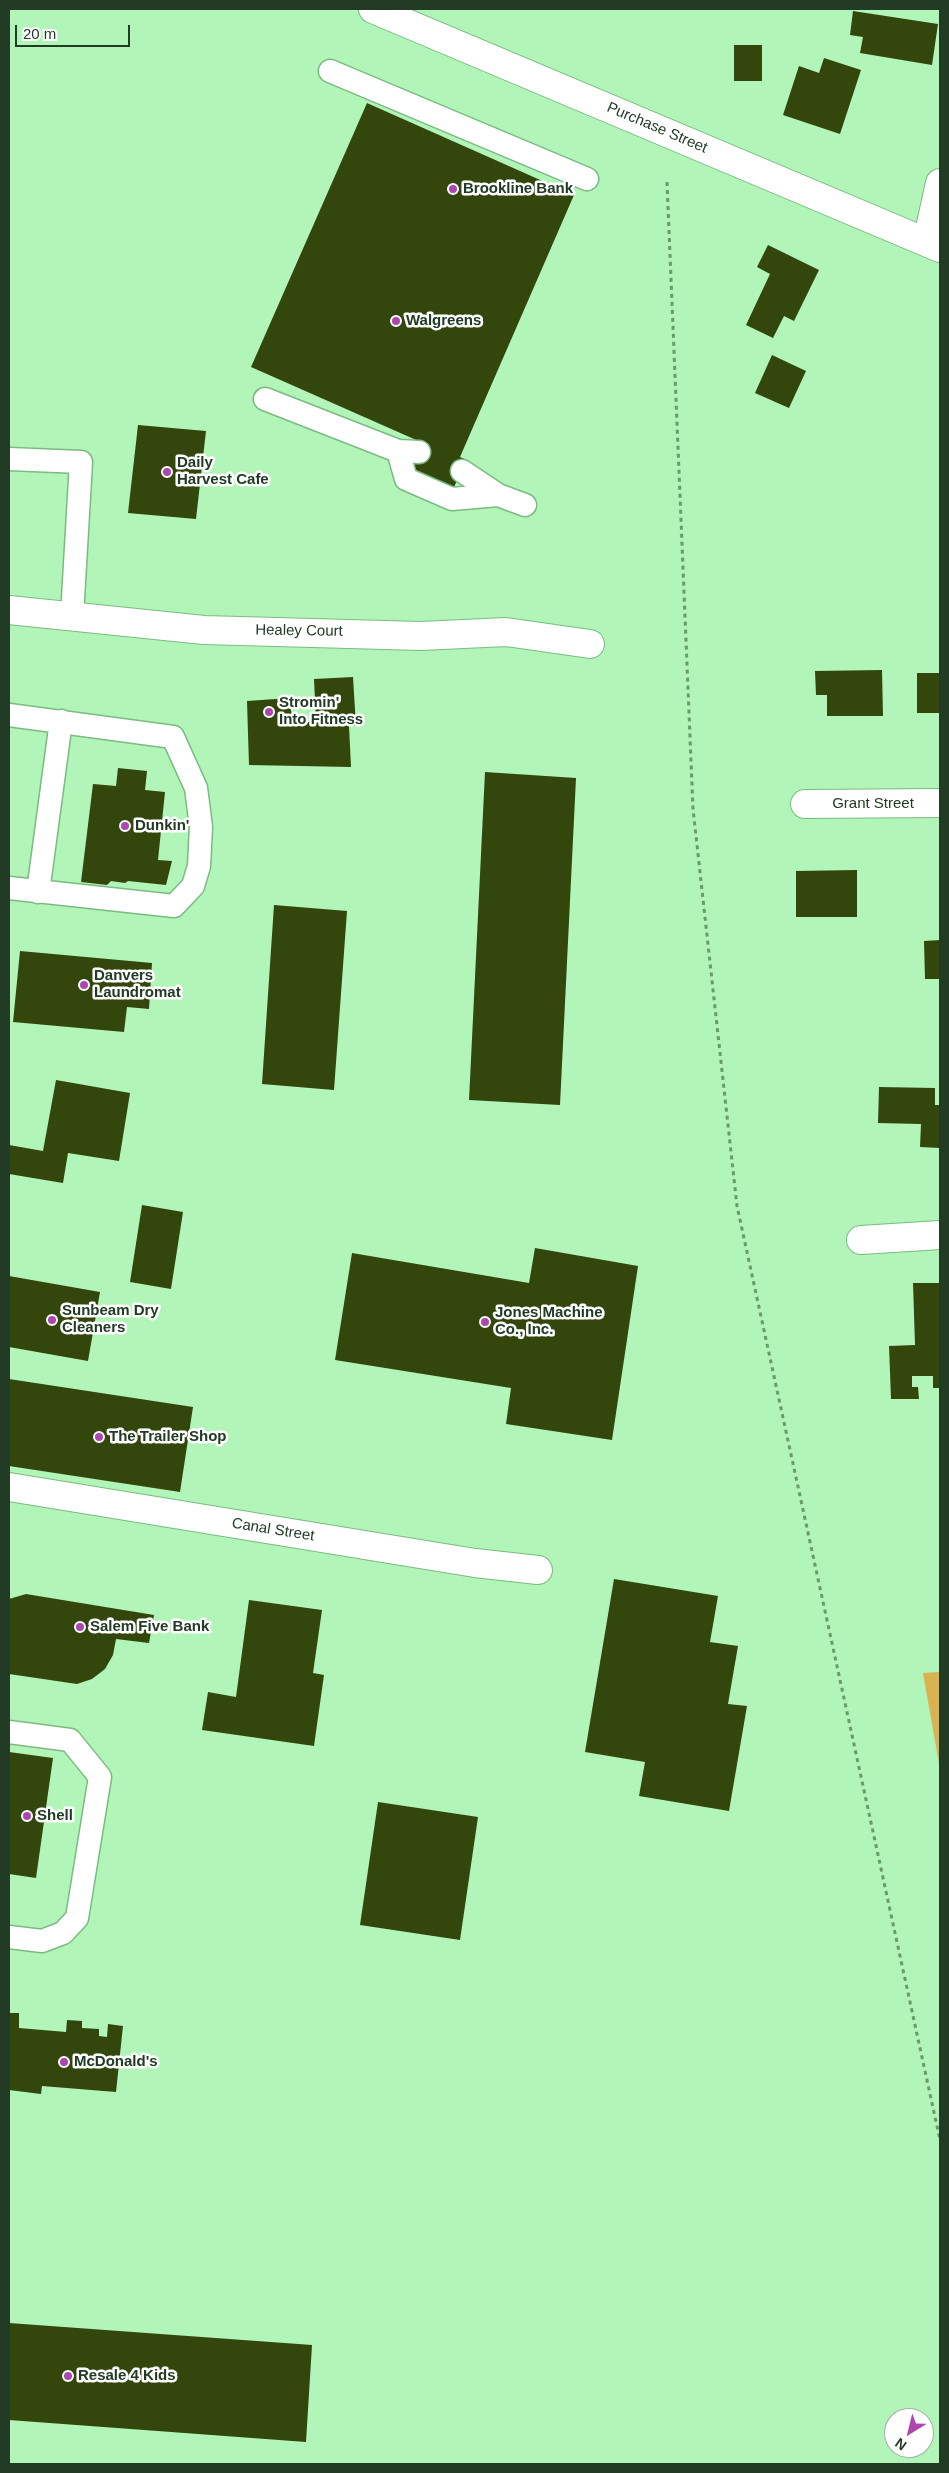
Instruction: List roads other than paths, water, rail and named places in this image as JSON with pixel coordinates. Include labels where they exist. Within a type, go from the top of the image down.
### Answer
[{"type":"street","name":"Purchase Street","points":[[373,9],[934,245]]},
{"type":"street","points":[[934,245],[940,183]]},
{"type":"street","name":"Healey Court","points":[[9,610],[204,630],[421,636],[506,632],[590,644]]},
{"type":"street","name":"Grant Street","points":[[805,804],[940,804]]},
{"type":"street","points":[[861,1240],[940,1235]]},
{"type":"street","name":"Canal Street","points":[[9,1487],[465,1561],[538,1570]]},
{"type":"lane","points":[[330,71],[587,178]]},
{"type":"lane","points":[[265,399],[408,452],[406,479],[452,499],[498,495]]},
{"type":"lane","points":[[9,459],[81,462],[72,616]]},
{"type":"lane","points":[[462,471],[498,495],[525,505]]},
{"type":"lane","points":[[9,715],[173,737],[196,788],[201,826],[199,866],[193,886],[174,906],[9,888]]},
{"type":"lane","points":[[38,892],[61,721]]},
{"type":"lane","points":[[9,1732],[70,1740],[100,1777],[77,1918],[63,1933],[42,1941],[9,1937]]},
{"type":"place","name":"Brookline Bank","points":[[453,189]]},
{"type":"place","name":"Walgreens","points":[[396,321]]},
{"type":"place","name":"Daily Harvest Cafe","points":[[167,472]]},
{"type":"place","name":"Stromin' Into Fitness","points":[[269,712]]},
{"type":"place","name":"Dunkin'","points":[[125,826]]},
{"type":"place","name":"Danvers Laundromat","points":[[84,985]]},
{"type":"place","name":"Sunbeam Dry Cleaners","points":[[52,1320]]},
{"type":"place","name":"Jones Machine Co., Inc.","points":[[485,1322]]},
{"type":"place","name":"The Trailer Shop","points":[[99,1437]]},
{"type":"place","name":"Salem Five Bank","points":[[80,1627]]},
{"type":"place","name":"Shell","points":[[27,1816]]},
{"type":"place","name":"McDonald's","points":[[64,2062]]},
{"type":"place","name":"Resale 4 Kids","points":[[68,2376]]}]
